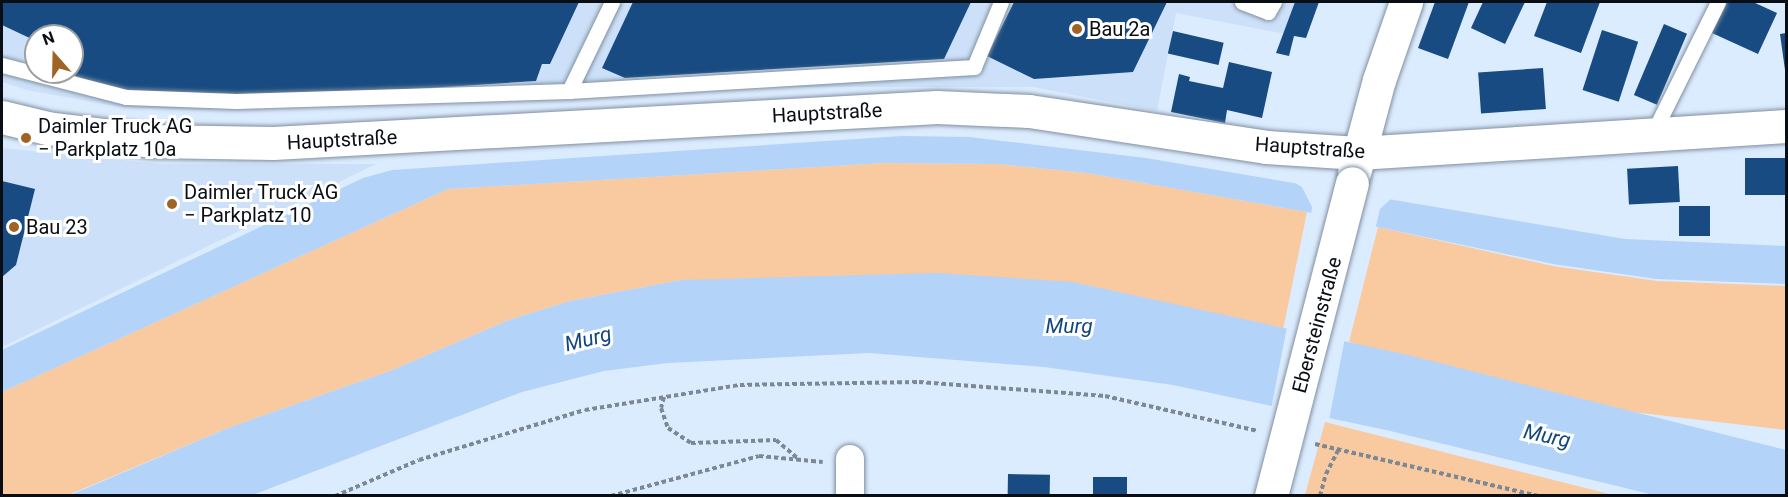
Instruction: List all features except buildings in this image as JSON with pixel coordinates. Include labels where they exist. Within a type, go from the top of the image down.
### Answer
[{"type":"street","name":"Ebersteinstraße","points":[[1271,495],[1355,168],[1406,2]]},
{"type":"street","name":"Hauptstraße","points":[[2,117],[47,128],[152,141],[273,143],[937,107],[1029,111],[1266,147],[1355,168],[1652,135],[1786,126]]},
{"type":"street","points":[[850,459],[850,495]]},
{"type":"lane","points":[[569,91],[612,2]]},
{"type":"lane","points":[[2,65],[126,97],[236,101],[569,91],[974,67],[1001,2]]},
{"type":"lane","points":[[1242,2],[1268,12],[1274,2]]},
{"type":"lane","points":[[1652,135],[1718,2]]},
{"type":"path","points":[[335,495],[419,460],[585,410],[740,385],[919,382],[1105,396],[1264,432]]},
{"type":"path","points":[[664,397],[661,408],[668,428],[691,443],[776,440],[801,460]]},
{"type":"path","points":[[1307,442],[1539,495]]},
{"type":"path","points":[[1320,495],[1326,474],[1339,449]]},
{"type":"path","points":[[610,495],[759,456],[801,460],[850,459]]},
{"type":"shaded area","points":[[2,2],[1319,2],[1306,38],[1176,13],[1157,111],[1032,87],[643,87],[203,110],[120,107],[27,90],[2,82]]},
{"type":"shaded area","name":"Daimler Truck AG − Parkplatz 10","points":[[2,148],[160,164],[376,164],[2,347]]},
{"type":"shaded area","points":[[884,163],[999,164],[1087,173],[1307,212],[1283,330],[1073,282],[681,280],[570,301],[509,320],[390,371],[228,428],[68,495],[2,495],[2,392],[448,189]]},
{"type":"shaded area","points":[[1378,227],[1553,266],[1657,281],[1786,286],[1786,430],[1615,410],[1349,342]]},
{"type":"shaded area","points":[[1325,422],[1613,495],[1305,495]]},
{"type":"water","points":[[901,136],[969,137],[1146,158],[1625,239],[1786,246],[1786,284],[1656,279],[1553,264],[1307,212],[1087,173],[999,164],[884,163],[448,189],[2,392],[2,350],[363,178],[392,170]]},
{"type":"water","name":"Murg","points":[[937,273],[1073,282],[1408,355],[1786,450],[1786,495],[1654,495],[1386,430],[1173,385],[1044,367],[869,353],[668,363],[604,371],[522,392],[253,495],[68,496],[228,428],[390,371],[509,320],[570,301],[681,280]]},
{"type":"pier","points":[[1288,179],[1393,197],[1380,209],[1375,230],[1311,216],[1312,207],[1302,187]]},
{"type":"pier","points":[[1287,327],[1345,338],[1329,421],[1271,409]]},
{"type":"place","name":"Bau 2a","points":[[1077,29]]},
{"type":"place","name":"Daimler Truck AG − Parkplatz 10a","points":[[26,138]]},
{"type":"place","name":"Daimler Truck AG − Parkplatz 10","points":[[172,204]]},
{"type":"place","name":"Bau 23","points":[[14,227]]}]
